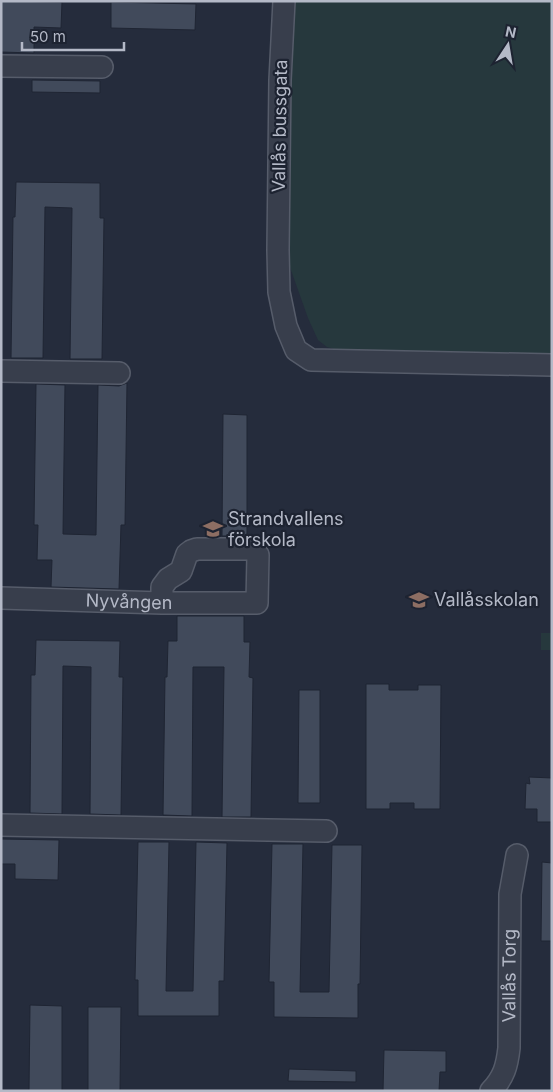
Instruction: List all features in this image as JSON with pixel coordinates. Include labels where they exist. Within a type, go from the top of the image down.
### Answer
[{"type":"street","name":"Vallås bussgata","points":[[284,1],[280,80],[278,250],[282,287],[289,320],[300,340],[313,350],[333,360],[552,366]]},
{"type":"street","points":[[1,66],[102,67]]},
{"type":"street","points":[[1,371],[119,373]]},
{"type":"street","name":"Nyvången","points":[[1,598],[162,603],[257,603],[258,555],[249,549],[197,549],[191,551],[187,554],[180,571],[162,587],[162,603]]},
{"type":"street","points":[[1,825],[326,831]]},
{"type":"street","name":"Vallås Torg","points":[[491,1091],[508,1063],[510,894],[517,855]]},
{"type":"shaded area","points":[[294,1],[552,1],[552,360],[353,354],[327,347],[318,340],[308,318],[286,256],[286,164]]},
{"type":"shaded area","points":[[541,633],[552,633],[552,650],[541,650]]},
{"type":"building","points":[[1,1],[62,2],[61,28],[34,27],[34,53],[1,52]]},
{"type":"building","points":[[111,2],[196,4],[195,30],[111,28]]},
{"type":"building","points":[[32,80],[100,81],[100,93],[32,92]]},
{"type":"building","points":[[16,182],[100,183],[100,218],[104,218],[102,359],[70,359],[72,208],[45,207],[43,358],[11,358],[13,217],[15,217]]},
{"type":"building","points":[[127,383],[125,525],[121,525],[119,589],[51,587],[52,560],[37,560],[38,525],[34,525],[36,384],[65,385],[63,534],[96,535],[98,385],[119,386]]},
{"type":"building","points":[[223,414],[247,415],[247,536],[222,536]]},
{"type":"building","points":[[177,616],[244,616],[244,642],[250,642],[249,677],[253,678],[251,817],[222,817],[224,667],[193,667],[192,816],[163,815],[165,677],[167,677],[168,641],[177,641]]},
{"type":"building","points":[[36,640],[120,641],[119,677],[123,677],[121,815],[90,814],[91,667],[63,666],[62,814],[30,813],[31,675],[35,675]]},
{"type":"building","points":[[366,684],[389,684],[389,690],[418,690],[418,685],[441,685],[440,809],[414,809],[414,803],[390,803],[390,809],[366,809]]},
{"type":"building","points":[[299,690],[320,690],[320,803],[298,803]]},
{"type":"building","points":[[529,777],[552,778],[552,822],[537,822],[537,809],[525,809],[526,783],[530,784]]},
{"type":"building","points":[[1,839],[59,840],[58,880],[15,879],[15,864],[1,864]]},
{"type":"building","points":[[138,842],[169,842],[166,991],[193,991],[196,842],[227,843],[224,981],[219,981],[219,1016],[138,1016],[138,980],[135,980]]},
{"type":"building","points":[[272,844],[303,844],[300,992],[329,992],[332,845],[362,845],[358,1018],[274,1017],[274,982],[269,982]]},
{"type":"building","points":[[542,862],[552,863],[552,941],[541,941]]},
{"type":"building","points":[[30,1005],[62,1006],[62,1091],[29,1091]]},
{"type":"building","points":[[88,1007],[121,1007],[120,1091],[88,1091]]},
{"type":"building","points":[[384,1050],[446,1051],[446,1072],[440,1072],[439,1091],[383,1091]]},
{"type":"building","points":[[289,1069],[356,1071],[356,1082],[288,1081]]},
{"type":"place","name":"Strandvallens förskola","points":[[213,529]]},
{"type":"place","name":"Vallåsskolan","points":[[419,600]]}]
